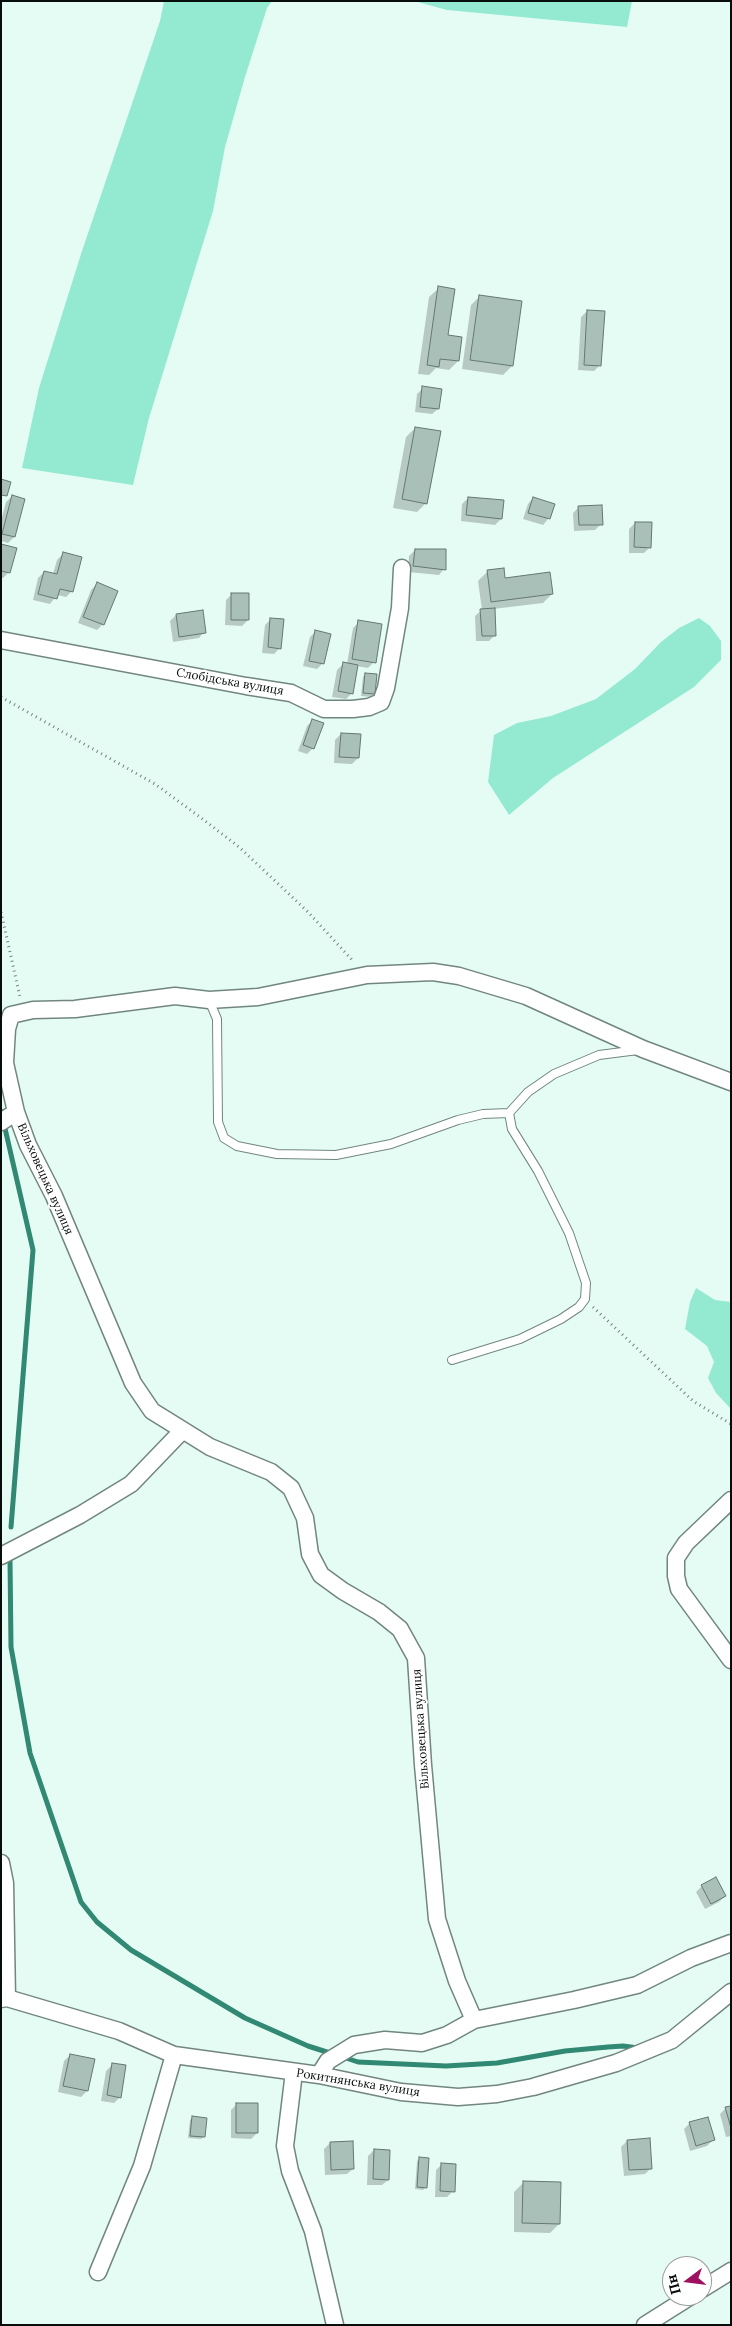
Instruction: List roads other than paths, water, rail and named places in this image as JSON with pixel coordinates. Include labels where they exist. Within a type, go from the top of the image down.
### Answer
[{"type":"street","name":"Слобідська вулиця","points":[[1,640],[291,693],[324,709],[369,707],[381,702],[386,688],[400,608],[402,568]]},
{"type":"street","points":[[209,1000],[258,997],[367,975],[433,972],[459,976],[526,996],[642,1050],[731,1082]]},
{"type":"street","name":"Вільховецька вулиця","points":[[209,1000],[175,996],[75,1009],[33,1010],[11,1015],[7,1029],[5,1063],[9,1118],[28,1145],[54,1196],[133,1383],[152,1411],[210,1447],[271,1472],[291,1488],[305,1518],[310,1554],[321,1575],[342,1591],[379,1612],[400,1629],[416,1658],[423,1765],[437,1919],[456,1981],[474,2020]]},
{"type":"street","points":[[1,1556],[80,1515],[131,1484],[182,1431]]},
{"type":"street","points":[[731,1500],[686,1543],[676,1558],[676,1576],[679,1589],[731,1660]]},
{"type":"street","points":[[1,1863],[5,1883],[4,1998]]},
{"type":"street","name":"Рокитнянська вулиця","points":[[319,2075],[328,2061],[354,2045],[384,2040],[422,2043],[447,2035],[474,2020],[637,1985],[691,1958],[731,1943]]},
{"type":"street","name":"Рокитнянська вулиця","points":[[4,1998],[119,2031],[174,2055],[319,2075],[401,2092],[458,2097],[497,2094],[533,2087],[616,2063],[672,2040],[731,1992]]},
{"type":"street","points":[[98,2272],[142,2166],[174,2055]]},
{"type":"street","points":[[294,2072],[285,2146],[290,2171],[313,2231],[334,2325]]},
{"type":"street","points":[[712,2283],[731,2271]]},
{"type":"street","points":[[645,2325],[675,2306]]},
{"type":"lane","points":[[209,1000],[217,1019],[218,1122],[224,1138],[237,1146],[277,1154],[336,1155],[391,1144],[458,1120],[484,1114],[510,1113],[528,1092],[554,1074],[599,1055],[642,1050]]},
{"type":"lane","points":[[452,1360],[520,1339],[561,1319],[579,1307],[585,1299],[586,1283],[569,1233],[538,1171],[512,1129],[510,1113]]},
{"type":"waterway","points":[[1,1111],[33,1250],[11,1527]]},
{"type":"waterway","points":[[10,1560],[11,1647],[30,1753],[81,1902],[97,1922],[131,1950],[245,2018],[308,2046],[333,2054]]},
{"type":"waterway","points":[[343,2057],[358,2062],[446,2066],[497,2063],[565,2051],[623,2046],[638,2048]]}]
